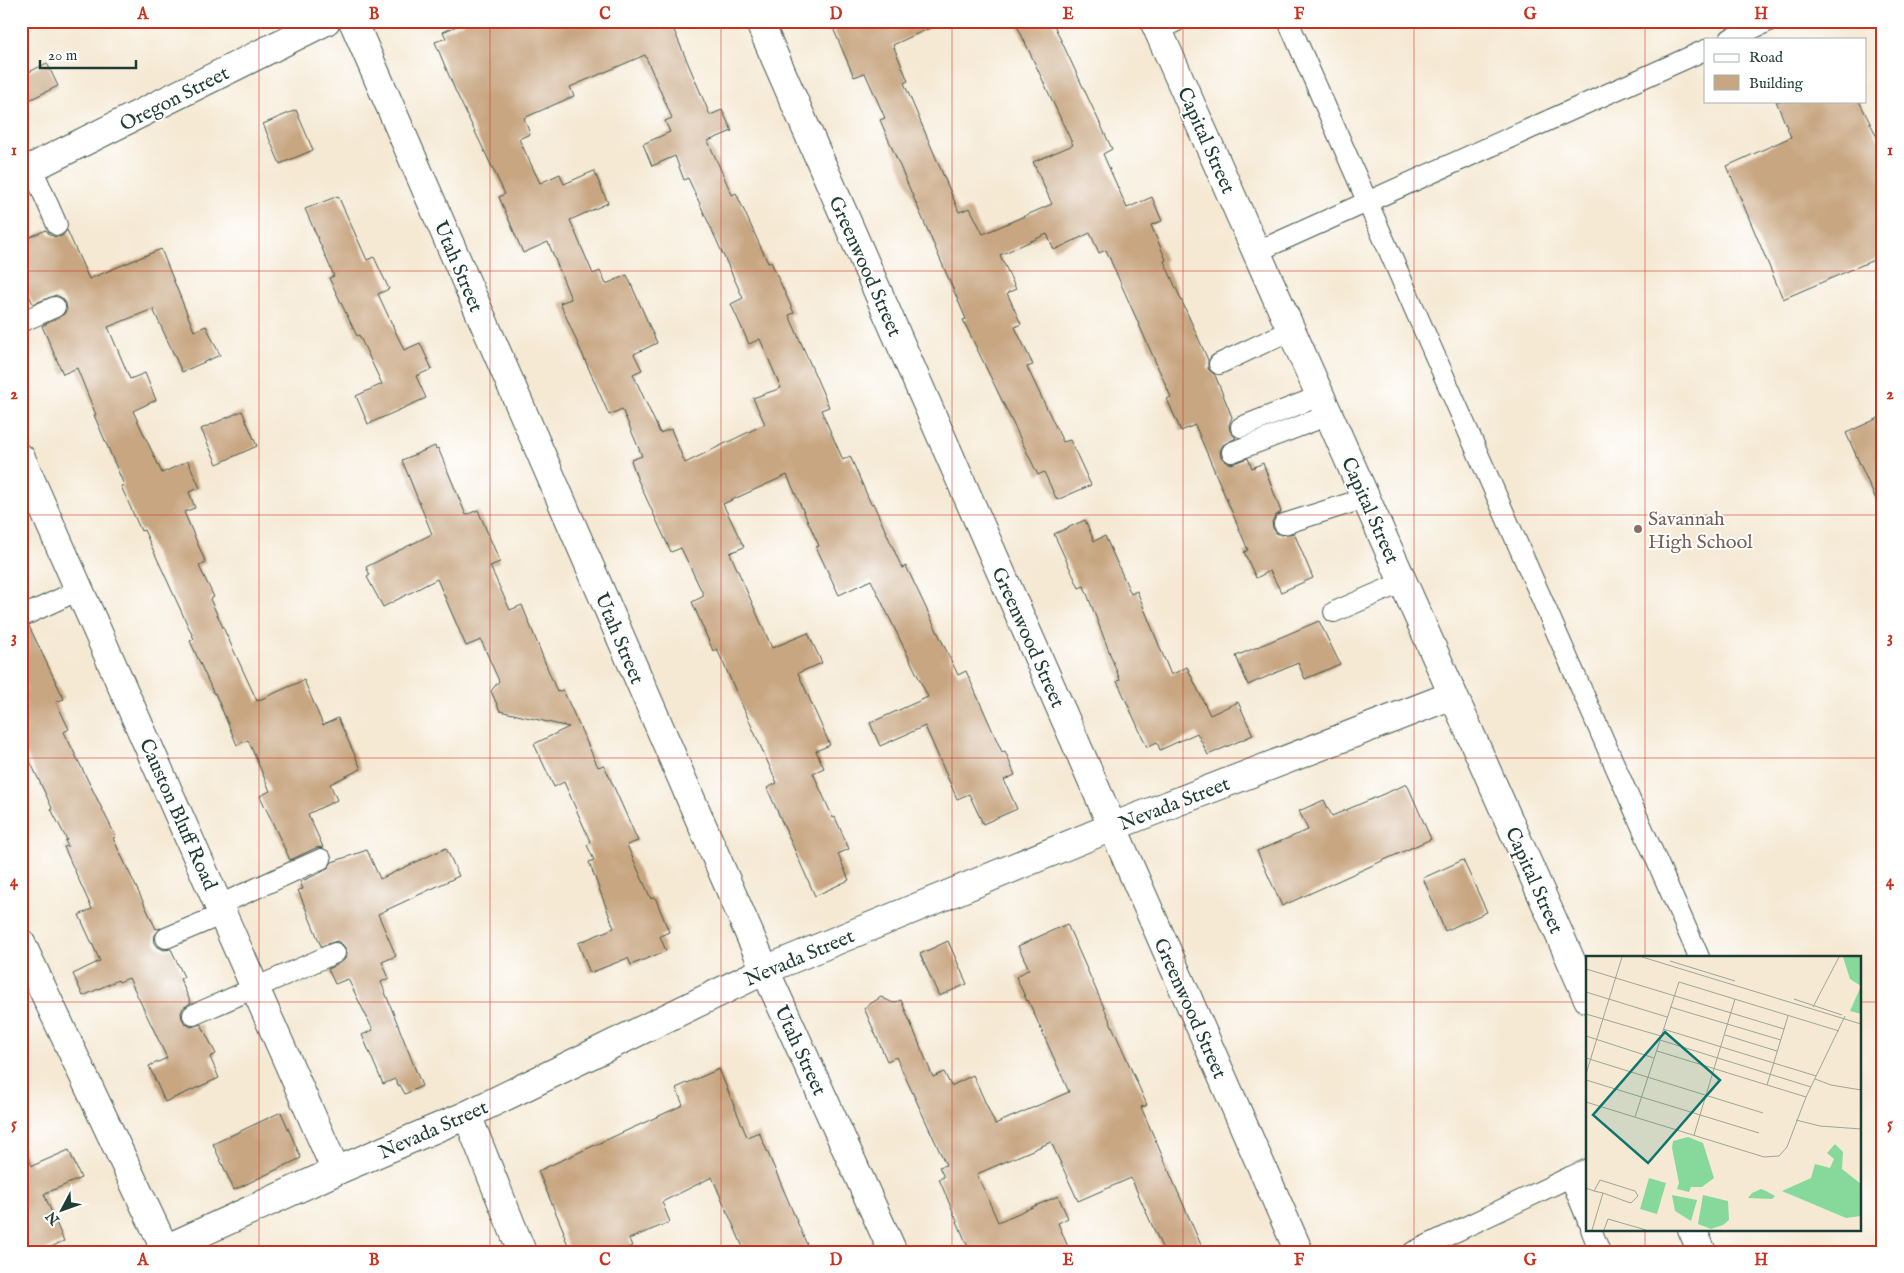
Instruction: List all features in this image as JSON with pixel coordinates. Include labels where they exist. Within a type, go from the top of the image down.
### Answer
[{"type":"street","name":"Oregon Street","points":[[27,171],[326,21]]},
{"type":"street","name":"Utah Street","points":[[353,21],[765,970],[893,1252]]},
{"type":"street","name":"Greenwood Street","points":[[759,21],[1299,1252]]},
{"type":"street","name":"Capital Street","points":[[1163,24],[1256,252],[1586,994]]},
{"type":"street","name":"Causton Bluff Road","points":[[21,458],[336,1170]]},
{"type":"street","name":"Nevada Street","points":[[162,1250],[336,1170],[467,1115],[765,970],[1112,827],[1453,695]]},
{"type":"street","points":[[21,943],[162,1250]]},
{"type":"street","points":[[467,1115],[522,1252]]},
{"type":"street","points":[[1692,1230],[1702,1252]]},
{"type":"lane","points":[[1288,21],[1699,956]]},
{"type":"lane","points":[[1732,38],[1769,21]]},
{"type":"lane","points":[[1256,252],[1704,50]]},
{"type":"lane","points":[[27,171],[57,225]]},
{"type":"lane","points":[[21,322],[55,307]]},
{"type":"lane","points":[[1219,364],[1291,330]]},
{"type":"lane","points":[[1241,427],[1325,405]]},
{"type":"lane","points":[[1232,452],[1325,405]]},
{"type":"lane","points":[[1284,524],[1366,498]]},
{"type":"lane","points":[[1334,612],[1403,582]]},
{"type":"lane","points":[[21,617],[79,590]]},
{"type":"lane","points":[[166,938],[321,859]]},
{"type":"lane","points":[[193,1015],[335,953]]},
{"type":"lane","points":[[1413,1252],[1579,1173],[1586,1210]]},
{"type":"lane","points":[[1591,1230],[1600,1252]]},
{"type":"building","points":[[468,21],[670,21],[710,115],[722,110],[732,131],[708,141],[732,195],[736,193],[768,263],[771,262],[794,313],[789,315],[829,407],[821,410],[843,460],[850,456],[902,568],[906,566],[958,675],[966,671],[1002,752],[1005,751],[1015,775],[1004,780],[1017,809],[983,824],[969,794],[957,799],[925,726],[880,746],[870,723],[928,697],[871,580],[839,595],[816,547],[819,546],[787,475],[723,504],[744,547],[730,553],[772,648],[808,633],[822,663],[798,673],[830,745],[816,751],[824,768],[813,773],[849,849],[838,854],[849,880],[815,896],[767,788],[777,783],[717,649],[713,651],[692,602],[704,596],[681,548],[671,552],[637,478],[631,460],[642,456],[622,409],[609,415],[560,303],[571,299],[548,242],[523,253],[499,197],[505,194],[455,90],[435,42],[446,38],[443,32]],"holes":[[[645,55],[672,118],[665,121],[670,132],[643,144],[652,166],[675,156],[684,180],[688,178],[743,298],[731,304],[749,344],[760,339],[781,388],[753,398],[765,424],[685,463],[671,429],[660,433],[633,374],[642,370],[634,354],[657,343],[627,275],[606,284],[600,271],[593,274],[570,220],[608,203],[594,171],[564,184],[560,174],[540,183],[519,139],[530,134],[524,118],[574,96],[570,87]]]},
{"type":"building","points":[[830,21],[945,21],[893,45],[908,81],[904,83],[959,212],[970,208],[983,234],[1052,204],[1033,162],[1073,145],[1015,21],[1052,21],[1112,149],[1103,154],[1127,208],[1152,197],[1162,221],[1151,225],[1166,260],[1164,261],[1208,360],[1208,369],[1215,375],[1232,417],[1229,425],[1230,431],[1236,438],[1223,445],[1220,451],[1221,457],[1231,464],[1248,458],[1252,468],[1263,463],[1281,512],[1275,516],[1272,522],[1273,528],[1276,533],[1281,535],[1294,533],[1313,578],[1281,592],[1270,571],[1256,578],[1244,552],[1248,550],[1195,425],[1181,431],[1167,399],[1171,397],[1106,250],[1099,253],[1090,233],[1054,250],[1047,234],[1000,255],[1016,289],[1007,293],[1021,324],[1015,327],[1033,365],[1027,367],[1063,442],[1070,440],[1091,485],[1057,500],[1044,472],[1038,475],[963,320],[966,319],[880,120],[885,118],[865,73],[854,77]]},
{"type":"building","points":[[47,63],[58,86],[21,104],[21,76]]},
{"type":"building","points":[[1776,102],[1860,102],[1883,149],[1883,256],[1783,299],[1727,166],[1791,137]]},
{"type":"building","points":[[296,110],[313,150],[280,164],[263,124]]},
{"type":"building","points":[[338,196],[367,260],[374,257],[389,289],[378,294],[404,350],[420,343],[432,369],[416,376],[426,398],[368,424],[356,396],[382,384],[329,278],[334,276],[305,209]]},
{"type":"building","points":[[46,230],[50,235],[56,237],[62,236],[67,230],[89,279],[161,249],[194,331],[206,326],[220,355],[182,372],[153,309],[108,327],[130,379],[145,373],[156,400],[133,411],[162,473],[188,461],[200,488],[189,492],[195,508],[184,512],[206,563],[199,566],[214,597],[210,599],[257,701],[304,680],[323,725],[338,718],[361,769],[330,784],[337,800],[308,814],[323,847],[316,848],[290,860],[260,796],[270,791],[248,740],[237,745],[190,641],[194,639],[144,530],[141,531],[121,486],[124,485],[94,415],[96,415],[77,368],[63,374],[42,326],[64,314],[67,309],[66,303],[56,295],[33,304],[21,277],[21,241]]},
{"type":"building","points":[[242,411],[257,446],[217,464],[201,429]]},
{"type":"building","points":[[1883,416],[1883,515],[1846,433]]},
{"type":"building","points":[[435,446],[436,449],[438,448],[466,515],[478,510],[500,562],[490,566],[510,610],[522,605],[557,692],[563,690],[598,767],[604,765],[638,841],[627,845],[651,899],[655,897],[669,932],[660,936],[666,951],[631,965],[628,958],[590,973],[578,943],[614,928],[589,862],[594,860],[587,845],[591,843],[564,782],[554,787],[534,744],[569,727],[500,711],[491,691],[499,681],[481,640],[466,646],[437,579],[383,607],[367,577],[370,575],[366,567],[432,534],[402,460]]},
{"type":"building","points":[[1085,520],[1094,541],[1105,536],[1131,594],[1137,591],[1171,675],[1187,667],[1210,715],[1238,702],[1253,735],[1208,755],[1197,733],[1160,750],[1157,742],[1147,747],[1117,681],[1120,680],[1084,586],[1079,588],[1054,534]]},
{"type":"building","points":[[1319,621],[1340,664],[1305,679],[1298,663],[1248,685],[1236,656]]},
{"type":"building","points":[[29,626],[64,699],[56,702],[69,729],[64,732],[116,837],[113,838],[156,929],[161,928],[154,936],[155,943],[164,950],[171,949],[184,977],[180,979],[191,1003],[183,1008],[181,1013],[182,1019],[191,1027],[201,1024],[216,1054],[210,1057],[219,1078],[165,1102],[149,1066],[167,1058],[129,978],[119,982],[118,980],[83,996],[73,974],[100,961],[79,915],[92,909],[64,847],[68,846],[65,841],[67,840],[21,742],[21,629]]},
{"type":"building","points":[[1407,784],[1431,839],[1282,906],[1257,851],[1308,830],[1299,811],[1324,800],[1332,816]]},
{"type":"building","points":[[446,848],[459,876],[378,914],[396,956],[382,962],[389,978],[381,982],[422,1086],[405,1094],[395,1079],[383,1084],[362,1035],[373,1030],[348,979],[335,984],[328,969],[344,960],[347,955],[346,949],[337,941],[321,946],[298,890],[303,889],[300,882],[326,870],[332,862],[367,850],[380,879]]},
{"type":"building","points":[[1463,860],[1487,912],[1445,931],[1423,878]]},
{"type":"building","points":[[1067,924],[1147,1105],[1141,1107],[1204,1252],[1164,1252],[1131,1178],[1078,1201],[1051,1142],[977,1174],[998,1222],[1058,1196],[1068,1218],[1058,1223],[1070,1252],[970,1252],[939,1179],[944,1177],[939,1167],[946,1165],[896,1057],[887,1061],[864,1008],[881,997],[893,1003],[901,1000],[933,1077],[944,1072],[951,1086],[973,1075],[995,1124],[1069,1092],[1016,977],[1029,969],[1018,946]]},
{"type":"building","points":[[948,941],[967,984],[939,996],[920,954]]},
{"type":"building","points":[[719,1069],[747,1137],[759,1132],[810,1252],[745,1252],[712,1177],[662,1202],[670,1222],[629,1239],[632,1246],[618,1252],[571,1252],[538,1171],[683,1105],[676,1088]]},
{"type":"building","points":[[281,1112],[301,1158],[234,1190],[213,1144]]},
{"type":"building","points":[[21,1142],[32,1166],[69,1150],[81,1178],[44,1194],[64,1241],[40,1252],[28,1252],[21,1237]]},
{"type":"place","name":"Savannah High School","points":[[1638,529]]}]
